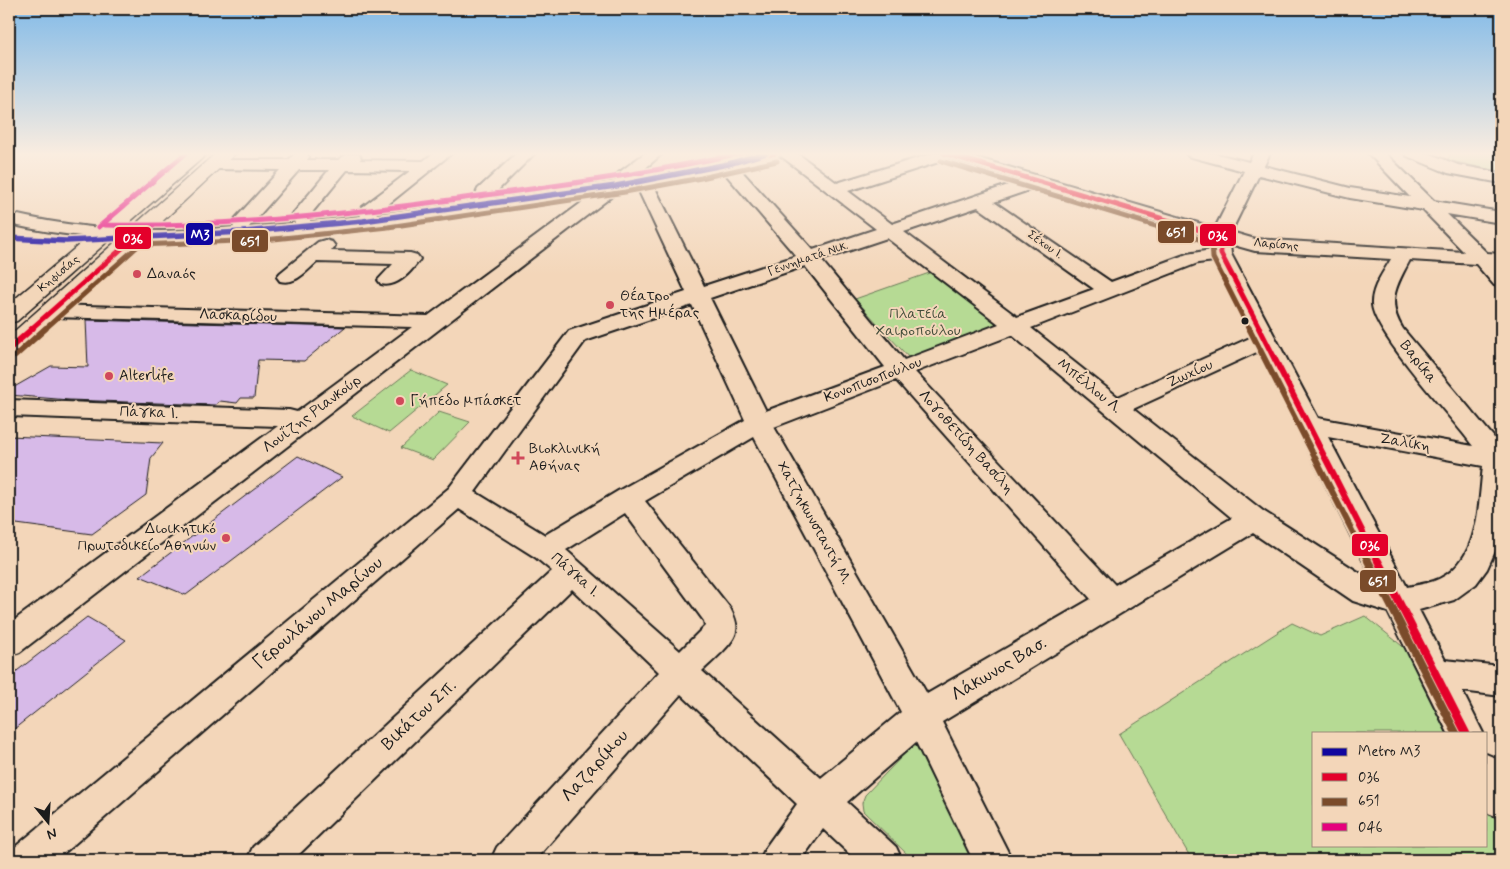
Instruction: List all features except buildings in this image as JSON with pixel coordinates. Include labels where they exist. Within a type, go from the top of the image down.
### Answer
[{"type":"main road","name":"Κηφισίας","points":[[12,311],[152,194]]},
{"type":"main road","name":"Κηφισίας","points":[[9,349],[183,194]]},
{"type":"street","points":[[241,224],[268,194]]},
{"type":"street","points":[[302,220],[301,215],[319,194]]},
{"type":"street","points":[[287,277],[390,194]]},
{"type":"street","points":[[484,194],[484,198]]},
{"type":"street","points":[[142,230],[166,237],[270,231],[521,194]]},
{"type":"street","points":[[11,221],[50,228],[142,230],[177,226],[359,218],[558,194]]},
{"type":"street","name":"Λουΐζης Ριανκούρ","points":[[9,642],[610,194]]},
{"type":"street","name":"Χατζηκωνσταντή Μ.","points":[[635,194],[699,296],[759,423],[921,716],[993,860]]},
{"type":"street","name":"Λογοθετίδη Βασίλη","points":[[752,194],[809,258],[900,370],[1112,602]]},
{"type":"street","name":"Μπέλλου Λ.","points":[[842,194],[1015,326],[1253,519],[1364,592],[1399,602]]},
{"type":"street","name":"Γεννηματά Νικ.","points":[[577,336],[1000,194]]},
{"type":"street","name":"Λαρίσης","points":[[1074,194],[1220,245],[1255,244],[1501,260]]},
{"type":"street","points":[[1243,194],[1220,245],[1265,340],[1465,732]]},
{"type":"street","points":[[1356,194],[1501,217]]},
{"type":"street","points":[[1415,194],[1501,281]]},
{"type":"street","name":"Λουΐζης Ριανκούρ","points":[[9,621],[469,286],[553,211],[551,203],[544,196]]},
{"type":"street","name":"Σέχου Ι.","points":[[981,200],[1109,290]]},
{"type":"street","name":"Κονοπισοπούλου","points":[[545,549],[628,498],[759,423],[1194,258],[1220,245]]},
{"type":"street","name":"Βαρίκα","points":[[1404,254],[1384,292],[1383,306],[1386,318],[1427,374],[1499,460]]},
{"type":"street","points":[[313,256],[410,259],[388,280]]},
{"type":"street","name":"Λασκαρίδου","points":[[52,311],[423,321]]},
{"type":"street","name":"Γερουλάνου Μαρίνου","points":[[28,860],[458,495],[577,336]]},
{"type":"street","name":"Ζωχίου","points":[[1116,407],[1265,340]]},
{"type":"street","name":"Πάγκα Ι.","points":[[9,408],[289,418]]},
{"type":"street","name":"Ζαλίκη","points":[[1308,425],[1499,460]]},
{"type":"street","points":[[1399,602],[1443,591],[1472,569],[1488,536],[1499,460]]},
{"type":"street","name":"Πάγκα Ι.","points":[[458,495],[545,549],[572,570],[883,860]]},
{"type":"street","points":[[628,498],[719,617],[721,631],[680,672]]},
{"type":"street","name":"Λάκωνος Βασ.","points":[[779,860],[820,802],[921,716],[1253,519]]},
{"type":"street","name":"Βικάτου Σπ.","points":[[266,860],[572,570]]},
{"type":"street","name":"Λαζαρίμου","points":[[510,860],[680,672]]},
{"type":"street","points":[[1435,673],[1501,681]]},
{"type":"street","points":[[1488,775],[1501,800]]},
{"type":"green space","name":"Πλατεία Χαιροπούλου","points":[[935,271],[1005,322],[910,359],[855,299]]},
{"type":"green space","name":"Γήπεδο μπάσκετ","points":[[411,370],[447,385],[389,433],[352,416]]},
{"type":"green space","points":[[439,412],[470,422],[433,460],[401,448]]},
{"type":"green space","points":[[1365,616],[1417,658],[1455,732],[1312,732],[1312,846],[1488,846],[1488,797],[1501,823],[1501,860],[1192,860],[1119,734],[1292,623],[1320,636]]},
{"type":"green space","points":[[916,746],[922,754],[975,860],[913,860],[863,811],[862,803],[865,795],[909,749]]},
{"type":"metro line","name":"Μ3","points":[[9,238],[66,241],[243,232],[363,221],[561,194]]},
{"type":"transit line","name":"046","points":[[99,227],[138,194]]},
{"type":"transit line","name":"046","points":[[105,225],[200,225],[247,222],[341,214],[497,194]]},
{"type":"transit line","name":"036","points":[[9,349],[136,236],[220,234],[304,227],[387,218],[557,194]]},
{"type":"transit line","name":"651","points":[[15,356],[139,245],[223,243],[306,236],[388,227],[615,194]]},
{"type":"transit line","name":"651","points":[[1049,194],[1212,243],[1213,258],[1455,732]]},
{"type":"transit line","name":"036","points":[[1079,194],[1220,236],[1221,254],[1465,732]]},
{"type":"place","name":"Δαναός","points":[[137,274]]},
{"type":"place","name":"Θέατρο της Ημέρας","points":[[610,305]]},
{"type":"place","name":"Alterlife","points":[[109,376]]},
{"type":"place","name":"Γήπεδο μπάσκετ","points":[[400,401]]},
{"type":"place","name":"Βιοκλινική Αθήνας","points":[[518,458]]},
{"type":"place","name":"Διοικητικό Πρωτοδικείο Αθηνών","points":[[226,538]]}]
